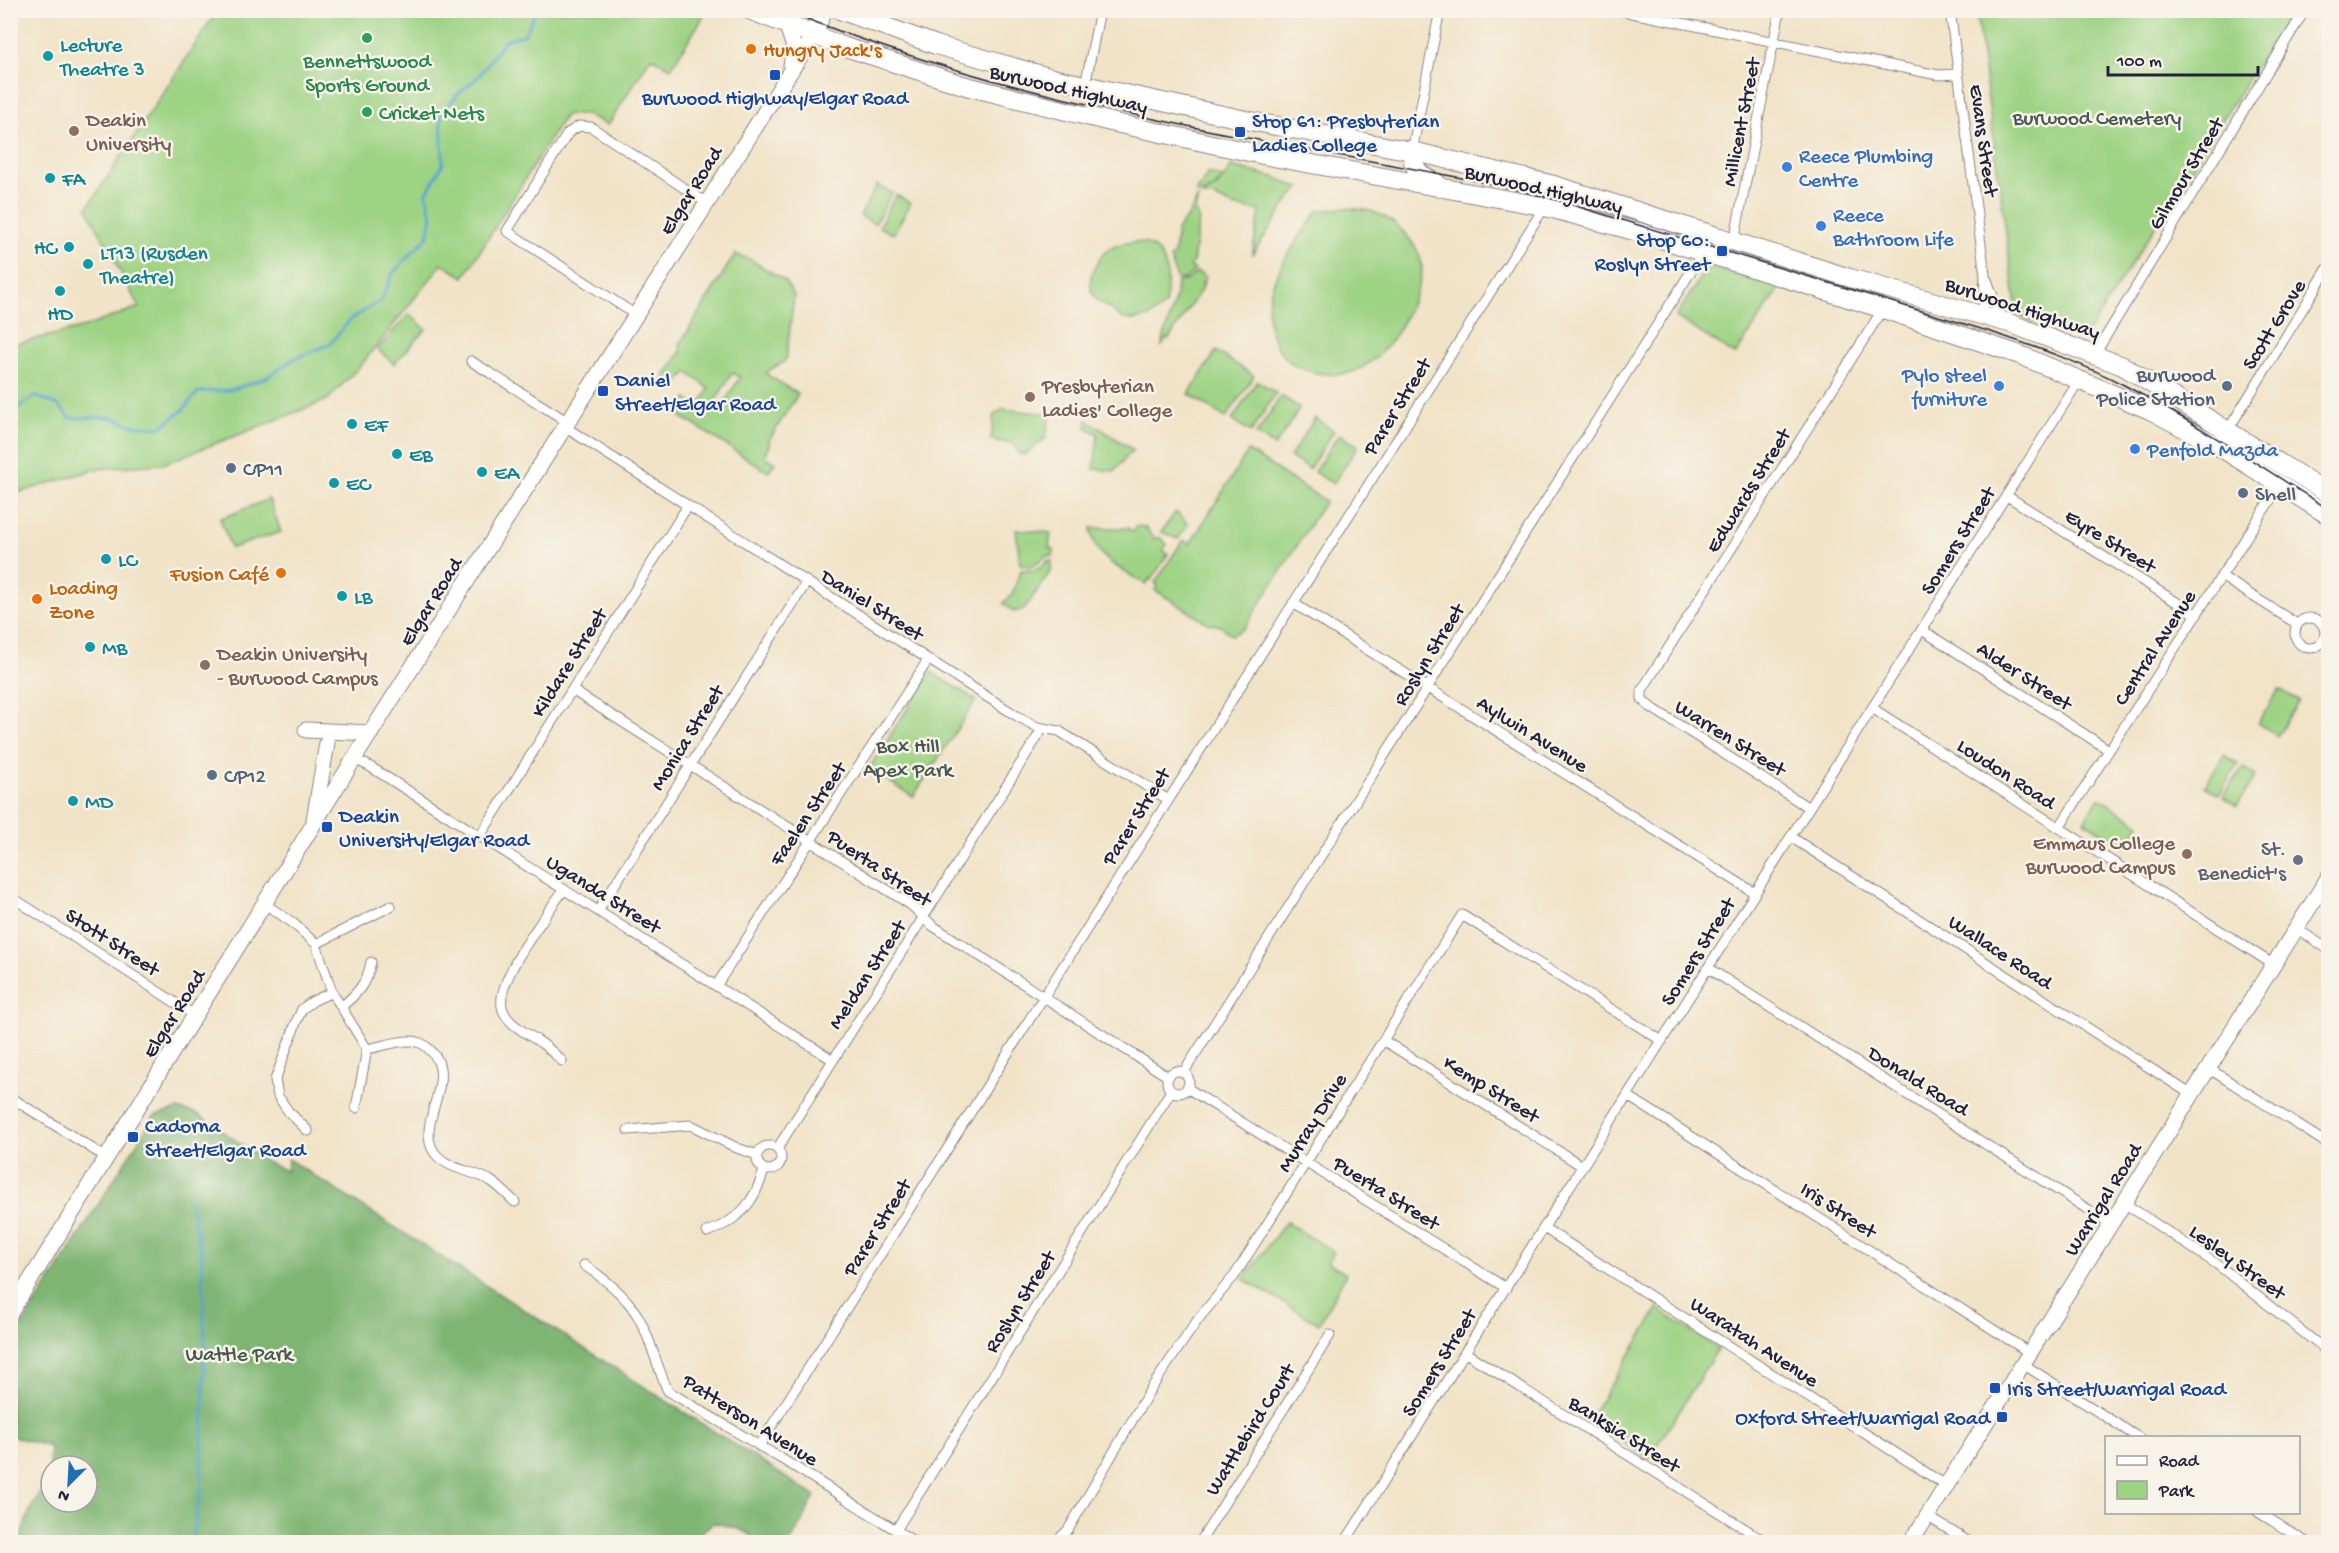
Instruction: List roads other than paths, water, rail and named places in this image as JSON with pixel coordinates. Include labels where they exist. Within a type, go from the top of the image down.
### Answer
[{"type":"highway","name":"Burwood Highway","points":[[749,10],[813,36],[922,74],[1061,110],[1263,155],[1542,206],[1642,233],[1702,254],[1882,309],[2020,355],[2150,410],[2218,446],[2328,515]]},
{"type":"highway","points":[[813,36],[823,10]]},
{"type":"highway","name":"Burwood Highway","points":[[840,10],[975,57],[1085,86],[1255,122],[1412,151],[1554,185],[1893,291],[2009,323],[2123,366],[2328,494]]},
{"type":"highway","points":[[1412,151],[1413,164],[1417,170],[1427,179],[1456,191]]},
{"type":"highway","points":[[1542,206],[1554,185]]},
{"type":"highway","points":[[1882,309],[1893,291]]},
{"type":"highway","points":[[1983,316],[1991,332],[2020,355]]},
{"type":"highway","points":[[2080,379],[2095,354]]},
{"type":"highway","points":[[2218,446],[2228,430]]},
{"type":"highway","points":[[2280,485],[2291,469]]},
{"type":"main road","points":[[787,26],[794,47],[790,72]]},
{"type":"main road","name":"Elgar Road","points":[[13,1304],[107,1158],[354,759],[813,36]]},
{"type":"main road","points":[[306,730],[371,733]]},
{"type":"main road","points":[[313,826],[327,743]]},
{"type":"main road","name":"Warrigal Road","points":[[1911,1542],[2328,878]]},
{"type":"street","points":[[1085,86],[1101,10]]},
{"type":"street","points":[[1412,151],[1440,10]]},
{"type":"street","points":[[1617,10],[1938,75],[1958,74]]},
{"type":"street","name":"Millicent Street","points":[[1734,241],[1780,10]]},
{"type":"street","name":"Evans Street","points":[[1950,10],[1985,275],[1983,316]]},
{"type":"street","name":"Gilmour Street","points":[[2095,354],[2306,10]]},
{"type":"street","points":[[636,315],[507,231],[568,133],[579,126],[591,127],[707,203]]},
{"type":"street","name":"Parer Street","points":[[759,1446],[1542,206]]},
{"type":"street","name":"Roslyn Street","points":[[1184,1072],[1702,254]]},
{"type":"street","name":"Scott Grove","points":[[2228,430],[2328,268]]},
{"type":"street","name":"Evans Street","points":[[1985,275],[1999,313],[2009,323]]},
{"type":"street","name":"Edwards Street","points":[[1642,690],[1882,309]]},
{"type":"street","name":"Daniel Street","points":[[471,361],[687,507],[928,660],[1017,716],[1043,728],[1059,731],[1167,799]]},
{"type":"street","name":"Somers Street","points":[[1348,1541],[1582,1166],[2080,379]]},
{"type":"street","name":"Central Avenue","points":[[2059,828],[2280,485]]},
{"type":"street","name":"Eyre Street","points":[[2007,496],[2197,615]]},
{"type":"street","name":"Kildare Street","points":[[480,836],[687,507]]},
{"type":"street","points":[[2221,576],[2297,624]]},
{"type":"street","name":"Monica Street","points":[[598,911],[806,583]]},
{"type":"street","name":"Aylwin Avenue","points":[[1293,603],[1755,893]]},
{"type":"street","name":"Alder Street","points":[[1922,630],[2109,750]]},
{"type":"street","name":"Faelen Street","points":[[716,986],[928,660]]},
{"type":"street","name":"Puerta Street","points":[[572,690],[911,905],[933,926],[1167,1076]]},
{"type":"street","name":"Warren Street","points":[[1642,690],[1642,699],[1649,706],[1809,808]]},
{"type":"street","name":"Loudon Road","points":[[1872,708],[2274,965]]},
{"type":"street","name":"Meldan Street","points":[[777,1149],[1043,728]]},
{"type":"street","name":"Uganda Street","points":[[354,759],[369,766],[833,1060]]},
{"type":"street","name":"Wallace Road","points":[[1791,837],[2192,1095]]},
{"type":"street","points":[[562,1061],[543,1044],[509,1020],[502,1010],[501,995],[506,978],[516,961],[564,889]]},
{"type":"street","name":"Stott Street","points":[[10,896],[195,1016]]},
{"type":"street","points":[[265,904],[293,923],[316,944],[332,992],[367,1049],[356,1108]]},
{"type":"street","points":[[316,944],[391,906]]},
{"type":"street","name":"Murray Drive","points":[[1056,1542],[1068,1530],[1150,1390],[1199,1318],[1235,1275],[1462,915],[1662,1041]]},
{"type":"street","points":[[2297,929],[2328,949]]},
{"type":"street","points":[[340,1007],[357,994],[368,976],[371,962]]},
{"type":"street","name":"Donald Road","points":[[1708,968],[2111,1224]]},
{"type":"street","points":[[308,1131],[288,1111],[278,1096],[275,1080],[302,1009],[332,992]]},
{"type":"street","name":"Kemp Street","points":[[1383,1040],[1582,1166]]},
{"type":"street","points":[[367,1049],[412,1041],[424,1044],[435,1053],[440,1066],[440,1083],[428,1136],[434,1152],[449,1165],[491,1181],[514,1202]]},
{"type":"street","points":[[2208,1068],[2328,1144]]},
{"type":"street","points":[[1177,1070],[1184,1072],[1188,1078],[1187,1088],[1178,1093],[1171,1091],[1166,1083],[1167,1076],[1177,1070]]},
{"type":"street","name":"Puerta Street","points":[[1187,1088],[1506,1288]]},
{"type":"street","name":"Roslyn Street","points":[[896,1530],[1171,1091]]},
{"type":"street","name":"Iris Street","points":[[1628,1096],[2027,1359],[2138,1436]]},
{"type":"street","points":[[10,1097],[107,1158]]},
{"type":"street","points":[[628,1130],[691,1125],[757,1155]]},
{"type":"street","points":[[765,1146],[777,1149],[781,1156],[779,1164],[773,1170],[764,1170],[757,1162],[757,1155],[765,1146]]},
{"type":"street","points":[[707,1232],[725,1226],[741,1213],[756,1194],[764,1170]]},
{"type":"street","name":"Lesley Street","points":[[2124,1203],[2218,1266],[2328,1352]]},
{"type":"street","name":"Waratah Avenue","points":[[1544,1228],[1947,1485]]},
{"type":"street","name":"Patterson Avenue","points":[[584,1265],[628,1302],[646,1335],[658,1371],[668,1391],[915,1542]]},
{"type":"street","name":"Wattlebird Court","points":[[1200,1542],[1330,1335]]},
{"type":"street","name":"Banksia Street","points":[[1466,1353],[1766,1542]]},
{"type":"street","points":[[2261,1514],[2306,1542]]},
{"type":"street","points":[[1927,1516],[1969,1542]]},
{"type":"waterway","points":[[10,413],[35,396],[58,405],[70,418],[111,417],[131,425],[161,427],[183,410],[198,392],[231,390],[266,378],[294,359],[330,344],[351,319],[381,301],[393,273],[428,236],[432,216],[426,194],[443,164],[441,114],[458,94],[478,77],[505,40],[525,34],[536,10]]},
{"type":"waterway","points":[[189,1198],[202,1256],[205,1346],[201,1492],[191,1542]]},
{"type":"tram line","points":[[785,10],[845,33],[968,73],[1094,106],[1284,145],[1448,175],[1546,197],[1991,332],[2075,363],[2124,385],[2202,429],[2328,509]]},
{"type":"place","name":"Bennettswood Sports Ground","points":[[367,38]]},
{"type":"place","name":"Hungry Jack's","points":[[751,49]]},
{"type":"place","name":"Lecture Theatre 3","points":[[48,56]]},
{"type":"place","name":"Burwood Highway/Elgar Road","points":[[775,75]]},
{"type":"place","name":"Cricket Nets","points":[[367,112]]},
{"type":"place","name":"Deakin University","points":[[74,131]]},
{"type":"place","name":"Stop 61: Presbyterian Ladies College","points":[[1240,132]]},
{"type":"place","name":"Reece Plumbing Centre","points":[[1787,167]]},
{"type":"place","name":"FA","points":[[50,178]]},
{"type":"place","name":"Reece Bathroom Life","points":[[1821,226]]},
{"type":"place","name":"HC","points":[[69,247]]},
{"type":"place","name":"Stop 60: Roslyn Street","points":[[1722,251]]},
{"type":"place","name":"LT13 (Rusden Theatre)","points":[[88,264]]},
{"type":"place","name":"HD","points":[[60,291]]},
{"type":"place","name":"Pylo steel furniture","points":[[1999,386]]},
{"type":"place","name":"Burwood Police Station","points":[[2227,386]]},
{"type":"place","name":"Daniel Street/Elgar Road","points":[[603,391]]},
{"type":"place","name":"Presbyterian Ladies' College","points":[[1030,397]]},
{"type":"place","name":"EF","points":[[352,424]]},
{"type":"place","name":"Penfold Mazda","points":[[2135,449]]},
{"type":"place","name":"EB","points":[[397,454]]},
{"type":"place","name":"CP11","points":[[231,468]]},
{"type":"place","name":"EA","points":[[482,472]]},
{"type":"place","name":"EC","points":[[334,483]]},
{"type":"place","name":"Shell","points":[[2243,493]]},
{"type":"place","name":"LC","points":[[106,559]]},
{"type":"place","name":"Fusion Café","points":[[281,573]]},
{"type":"place","name":"LB","points":[[342,596]]},
{"type":"place","name":"Loading Zone","points":[[37,599]]},
{"type":"place","name":"MB","points":[[90,647]]},
{"type":"place","name":"Deakin University - Burwood Campus","points":[[205,665]]},
{"type":"place","name":"CP12","points":[[212,775]]},
{"type":"place","name":"MD","points":[[73,801]]},
{"type":"place","name":"Deakin University/Elgar Road","points":[[327,827]]},
{"type":"place","name":"Emmaus College Burwood Campus","points":[[2187,854]]},
{"type":"place","name":"St. Benedict's","points":[[2298,860]]},
{"type":"place","name":"Cadorna Street/Elgar Road","points":[[133,1137]]},
{"type":"place","name":"Iris Street/Warrigal Road","points":[[1995,1388]]},
{"type":"place","name":"Oxford Street/Warrigal Road","points":[[2002,1417]]},
{"type":"park label","name":"Burwood Cemetery","points":[[2097,117]]},
{"type":"park label","name":"Box Hill Apex Park","points":[[908,757]]},
{"type":"park label","name":"Wattle Park","points":[[239,1353]]}]
